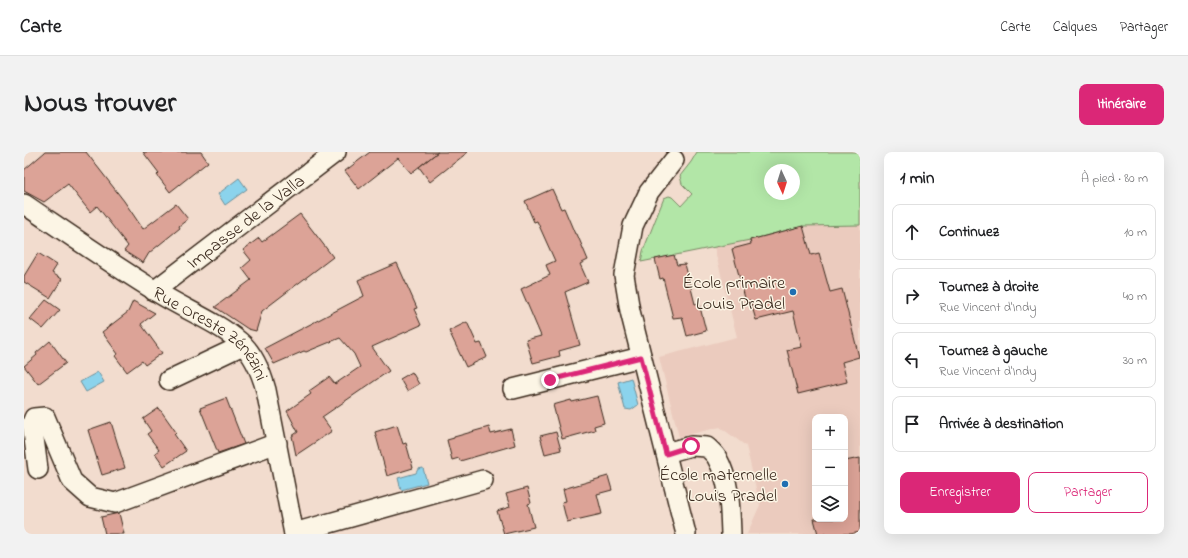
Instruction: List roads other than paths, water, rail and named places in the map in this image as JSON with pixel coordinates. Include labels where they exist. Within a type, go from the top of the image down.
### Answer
[{"type":"street","name":"Impasse de la Valla","points":[[154,290],[336,152]]},
{"type":"street","points":[[674,160],[649,192],[633,226],[624,275],[630,311],[641,357],[686,534]]},
{"type":"street","name":"Rue Oreste Zénézini","points":[[24,204],[154,290],[228,332],[243,345],[261,371],[277,443],[294,534]]},
{"type":"street","points":[[169,380],[243,345]]},
{"type":"street","points":[[513,389],[641,357]]},
{"type":"street","points":[[38,469],[32,423],[34,418],[45,417],[72,481],[90,497],[115,502],[277,443]]},
{"type":"street","points":[[666,454],[691,446],[707,447],[717,457],[726,478],[730,503],[731,534]]},
{"type":"street","points":[[294,534],[483,480]]},
{"type":"water","points":[[239,178],[247,189],[225,205],[218,194]]},
{"type":"water","points":[[98,372],[104,382],[86,392],[80,382]]},
{"type":"water","points":[[631,378],[638,405],[631,410],[625,409],[618,382]]},
{"type":"water","points":[[423,468],[427,483],[401,490],[398,478],[416,473],[418,469]]},
{"type":"place","name":"École primaire Louis Pradel","points":[[793,292]]},
{"type":"place","name":"École maternelle Louis Pradel","points":[[785,484]]}]
